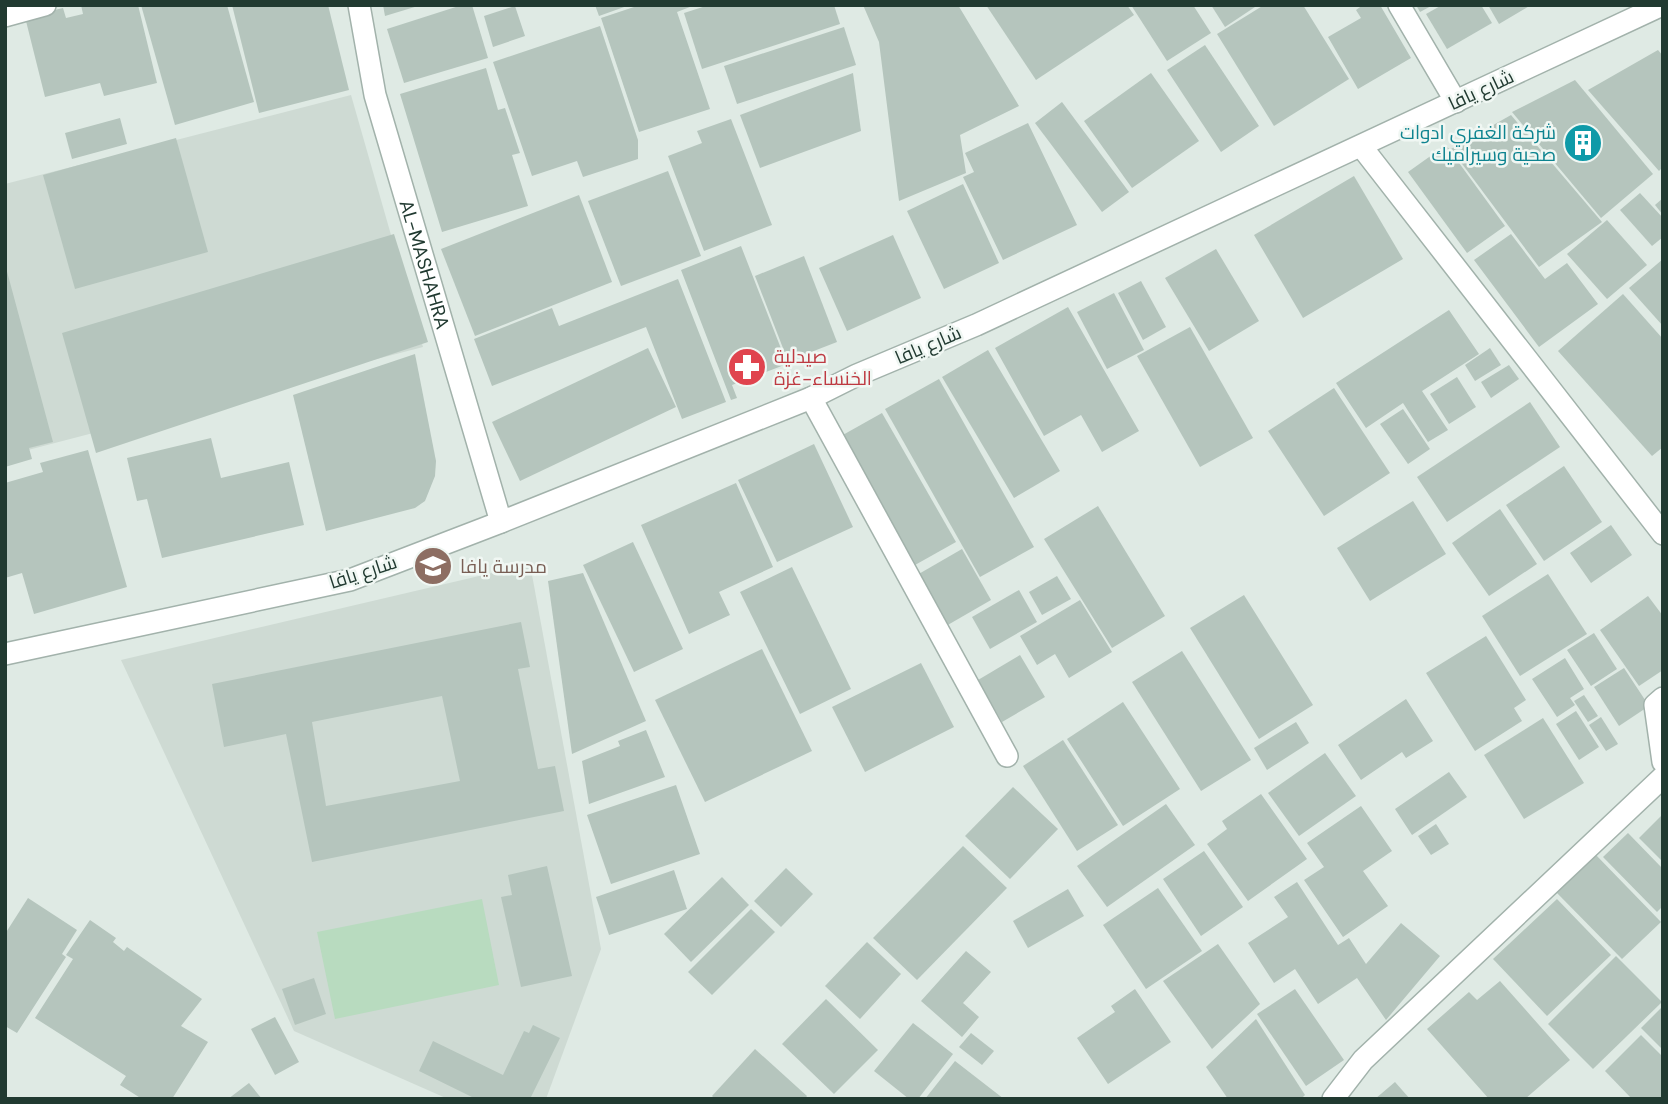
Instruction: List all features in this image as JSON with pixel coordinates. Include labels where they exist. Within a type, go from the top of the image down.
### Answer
[{"type":"street","points":[[5,16],[46,5]]},
{"type":"street","name":"AL-MASHAHRA","points":[[359,5],[375,95],[501,522]]},
{"type":"street","points":[[1399,5],[1456,102]]},
{"type":"street","name":"شارع يافا","points":[[5,654],[350,580],[501,522],[811,398],[857,375],[976,325],[1662,5]]},
{"type":"street","points":[[1361,146],[1663,534]]},
{"type":"street","points":[[811,398],[1007,756]]},
{"type":"street","points":[[1663,698],[1655,705],[1663,762]]},
{"type":"street","points":[[1333,1099],[1363,1060],[1663,777]]},
{"type":"shaded area","points":[[351,95],[423,347],[5,456],[5,184]]},
{"type":"shaded area","points":[[530,564],[601,949],[546,1099],[448,1099],[294,1031],[121,660]]},
{"type":"green space","points":[[482,899],[499,985],[335,1019],[317,932]]},
{"type":"building","points":[[81,5],[138,5],[157,83],[104,96],[100,83],[45,97],[25,17],[63,8],[66,18],[83,14]]},
{"type":"building","points":[[141,5],[227,5],[254,102],[175,125]]},
{"type":"building","points":[[232,5],[328,5],[349,90],[259,113]]},
{"type":"building","points":[[383,5],[418,5],[418,6],[385,16]]},
{"type":"building","points":[[462,5],[472,5],[488,58],[404,83],[387,29]]},
{"type":"building","points":[[595,5],[627,5],[627,6],[599,16]]},
{"type":"building","points":[[640,5],[695,5],[677,12],[710,109],[639,132],[601,18]]},
{"type":"building","points":[[709,5],[834,5],[840,24],[702,69],[684,13]]},
{"type":"building","points":[[863,5],[958,5],[1019,106],[960,135],[966,173],[899,201],[879,42]]},
{"type":"building","points":[[986,5],[1127,5],[1134,15],[1036,80]]},
{"type":"building","points":[[1131,5],[1193,5],[1211,33],[1167,61]]},
{"type":"building","points":[[1211,5],[1258,5],[1225,27]]},
{"type":"building","points":[[1264,5],[1303,5],[1349,79],[1274,126],[1217,34]]},
{"type":"building","points":[[1363,5],[1380,5],[1411,58],[1358,89],[1328,37],[1361,18],[1356,10]]},
{"type":"building","points":[[1416,5],[1433,5],[1420,12]]},
{"type":"building","points":[[1442,5],[1481,5],[1492,23],[1447,49],[1426,14]]},
{"type":"building","points":[[1488,5],[1531,5],[1499,24]]},
{"type":"building","points":[[515,6],[525,36],[493,47],[484,16]]},
{"type":"building","points":[[600,26],[638,140],[638,159],[583,177],[577,161],[532,176],[493,62]]},
{"type":"building","points":[[844,27],[856,65],[737,104],[724,66]]},
{"type":"building","points":[[1205,45],[1259,126],[1221,152],[1167,70]]},
{"type":"building","points":[[1658,50],[1663,56],[1663,167],[1659,171],[1588,90]]},
{"type":"building","points":[[486,68],[498,110],[505,108],[520,153],[512,155],[528,206],[442,232],[400,94]]},
{"type":"building","points":[[853,73],[861,131],[760,168],[740,115]]},
{"type":"building","points":[[1151,73],[1199,141],[1132,188],[1084,121]]},
{"type":"building","name":"شركة الغفري ادوات صحية وسيراميك","points":[[1575,80],[1653,174],[1601,218],[1512,112]]},
{"type":"building","points":[[1062,102],[1129,192],[1102,212],[1035,123]]},
{"type":"building","points":[[1511,115],[1602,222],[1539,267],[1451,149]]},
{"type":"building","points":[[120,118],[127,144],[72,159],[65,133]]},
{"type":"building","points":[[731,119],[772,225],[704,251],[668,156],[702,143],[697,131]]},
{"type":"building","points":[[1028,123],[1077,225],[1003,260],[963,177],[974,172],[965,153]]},
{"type":"building","points":[[176,138],[208,252],[75,289],[43,175]]},
{"type":"building","points":[[1446,145],[1505,226],[1467,253],[1408,172]]},
{"type":"building","points":[[668,171],[701,256],[621,286],[588,201]]},
{"type":"building","points":[[1354,176],[1403,259],[1303,318],[1254,235]]},
{"type":"building","points":[[963,184],[999,263],[944,289],[907,211]]},
{"type":"building","points":[[1640,193],[1663,218],[1663,237],[1652,246],[1620,210]]},
{"type":"building","points":[[579,195],[612,282],[475,336],[441,249]]},
{"type":"building","points":[[1663,198],[1663,215],[1655,205]]},
{"type":"building","points":[[1607,220],[1647,265],[1607,299],[1567,254]]},
{"type":"building","points":[[394,234],[428,342],[96,453],[62,333]]},
{"type":"building","points":[[1511,234],[1545,279],[1567,263],[1598,304],[1539,347],[1474,260]]},
{"type":"building","points":[[893,235],[921,298],[847,331],[819,268]]},
{"type":"building","points":[[741,246],[787,364],[732,385],[737,398],[731,400],[681,270]]},
{"type":"building","points":[[1216,249],[1259,321],[1209,351],[1165,278]]},
{"type":"building","points":[[804,256],[837,342],[788,361],[755,276]]},
{"type":"building","points":[[1663,259],[1663,326],[1629,288]]},
{"type":"building","points":[[5,264],[53,442],[29,448],[32,459],[5,467]]},
{"type":"building","points":[[678,279],[726,402],[682,419],[646,327],[492,386],[474,339],[552,308],[559,326]]},
{"type":"building","points":[[1141,281],[1166,327],[1143,340],[1118,293]]},
{"type":"building","points":[[1114,293],[1144,350],[1107,369],[1077,312]]},
{"type":"building","points":[[1623,294],[1663,339],[1663,447],[1652,456],[1558,351]]},
{"type":"building","points":[[1068,307],[1139,431],[1102,452],[1081,415],[1044,436],[995,348]]},
{"type":"building","points":[[1449,310],[1479,354],[1422,391],[1448,430],[1428,442],[1403,403],[1366,428],[1336,383]]},
{"type":"building","points":[[1190,327],[1253,438],[1200,467],[1137,356]]},
{"type":"building","points":[[648,348],[676,407],[520,481],[492,422]]},
{"type":"building","points":[[1490,348],[1501,365],[1475,381],[1465,365]]},
{"type":"building","points":[[988,350],[1060,471],[1014,498],[942,377]]},
{"type":"building","points":[[415,354],[436,461],[435,476],[425,501],[415,508],[326,531],[293,395]]},
{"type":"building","points":[[1509,365],[1519,379],[1491,398],[1481,382]]},
{"type":"building","points":[[1457,377],[1476,407],[1449,424],[1430,394]]},
{"type":"building","points":[[939,379],[1034,547],[980,577],[885,409]]},
{"type":"building","points":[[1334,388],[1390,473],[1324,516],[1268,431]]},
{"type":"building","points":[[1530,402],[1560,447],[1447,522],[1417,477]]},
{"type":"building","points":[[1403,409],[1430,449],[1408,464],[1380,424]]},
{"type":"building","points":[[882,413],[956,542],[915,565],[841,436]]},
{"type":"building","points":[[211,438],[221,478],[289,462],[304,525],[162,558],[147,499],[137,501],[127,458]]},
{"type":"building","points":[[814,444],[853,527],[777,562],[738,480]]},
{"type":"building","points":[[88,450],[127,587],[34,614],[22,573],[5,578],[5,483],[43,472],[40,463]]},
{"type":"building","points":[[1564,466],[1602,522],[1544,561],[1506,505]]},
{"type":"building","points":[[736,483],[773,567],[719,592],[730,615],[689,634],[641,525]]},
{"type":"building","points":[[1413,501],[1446,554],[1370,601],[1337,548]]},
{"type":"building","points":[[1098,506],[1165,616],[1112,648],[1044,539]]},
{"type":"building","points":[[1500,509],[1537,564],[1489,596],[1452,543]]},
{"type":"building","points":[[1611,525],[1632,555],[1591,583],[1570,553]]},
{"type":"building","points":[[633,542],[683,649],[634,672],[583,565]]},
{"type":"building","points":[[962,549],[991,600],[946,626],[917,575]]},
{"type":"building","points":[[792,567],[851,689],[800,714],[740,592]]},
{"type":"building","points":[[583,573],[646,721],[572,754],[548,581]]},
{"type":"building","points":[[1548,574],[1587,634],[1520,676],[1482,616]]},
{"type":"building","points":[[1057,576],[1071,599],[1042,615],[1029,592]]},
{"type":"building","points":[[1019,590],[1037,622],[990,649],[972,617]]},
{"type":"building","points":[[1244,595],[1313,705],[1259,739],[1190,628]]},
{"type":"building","points":[[1648,596],[1663,616],[1663,670],[1639,686],[1600,630]]},
{"type":"building","points":[[1080,600],[1112,652],[1069,678],[1055,654],[1037,665],[1020,636]]},
{"type":"building","points":[[521,622],[530,667],[518,669],[538,769],[555,766],[564,811],[312,862],[286,734],[224,747],[212,684]],"holes":[[[442,696],[460,781],[326,806],[312,722]]]},
{"type":"building","points":[[1594,633],[1617,669],[1591,686],[1567,650]]},
{"type":"building","points":[[1486,636],[1526,700],[1514,708],[1522,721],[1475,751],[1426,673]]},
{"type":"building","points":[[762,649],[812,751],[705,802],[655,700]]},
{"type":"building","points":[[1182,651],[1251,760],[1201,791],[1132,682]]},
{"type":"building","points":[[1020,655],[1045,697],[1002,722],[978,680]]},
{"type":"building","points":[[1565,658],[1584,689],[1570,698],[1575,705],[1557,717],[1532,679]]},
{"type":"building","points":[[921,663],[954,727],[865,772],[832,707]]},
{"type":"building","points":[[1624,668],[1649,706],[1619,726],[1594,687]]},
{"type":"building","points":[[1584,695],[1598,716],[1588,722],[1574,701]]},
{"type":"building","points":[[1406,699],[1433,741],[1406,758],[1402,752],[1361,780],[1338,745]]},
{"type":"building","points":[[1123,702],[1180,789],[1123,826],[1067,739]]},
{"type":"building","points":[[1576,711],[1599,747],[1579,760],[1556,724]]},
{"type":"building","points":[[1601,717],[1618,744],[1606,751],[1589,725]]},
{"type":"building","points":[[1543,718],[1584,783],[1524,819],[1484,755]]},
{"type":"building","points":[[1296,722],[1309,743],[1267,770],[1254,748]]},
{"type":"building","points":[[646,730],[665,777],[589,804],[582,761],[620,746],[618,741]]},
{"type":"building","points":[[1063,740],[1118,825],[1077,851],[1023,766]]},
{"type":"building","points":[[1325,753],[1356,796],[1299,836],[1268,793]]},
{"type":"building","points":[[1449,772],[1467,797],[1412,835],[1395,809]]},
{"type":"building","points":[[676,785],[700,854],[611,884],[587,815]]},
{"type":"building","points":[[1013,787],[1058,829],[1010,879],[965,836]]},
{"type":"building","points":[[1261,794],[1307,859],[1248,901],[1207,844],[1227,829],[1222,821]]},
{"type":"building","points":[[1166,804],[1195,845],[1107,907],[1077,866]]},
{"type":"building","points":[[1361,806],[1392,851],[1363,871],[1388,906],[1343,937],[1304,880],[1324,867],[1307,843]]},
{"type":"building","points":[[1663,814],[1663,862],[1639,838]]},
{"type":"building","points":[[1436,824],[1449,844],[1431,855],[1418,836]]},
{"type":"building","points":[[1628,833],[1663,869],[1663,906],[1657,912],[1603,857]]},
{"type":"building","points":[[963,846],[1007,888],[917,980],[873,938]]},
{"type":"building","points":[[1204,851],[1243,907],[1201,936],[1163,879]]},
{"type":"building","points":[[1595,854],[1661,922],[1622,959],[1556,892]]},
{"type":"building","points":[[547,866],[572,976],[521,987],[501,897],[512,895],[508,875]]},
{"type":"building","points":[[786,868],[813,894],[781,927],[754,901]]},
{"type":"building","points":[[674,870],[687,909],[609,935],[596,897]]},
{"type":"building","points":[[722,877],[749,905],[691,962],[664,934]]},
{"type":"building","points":[[1297,882],[1338,945],[1349,938],[1366,964],[1401,923],[1440,956],[1386,1020],[1357,978],[1318,1004],[1295,969],[1274,983],[1248,943],[1288,917],[1274,897]]},
{"type":"building","points":[[1158,888],[1202,951],[1146,989],[1103,925]]},
{"type":"building","points":[[1068,889],[1084,916],[1028,948],[1013,921]]},
{"type":"building","points":[[28,898],[77,930],[62,954],[66,957],[17,1033],[5,1026],[5,934]]},
{"type":"building","points":[[1557,899],[1611,955],[1547,1016],[1493,959]]},
{"type":"building","points":[[751,909],[775,932],[712,995],[688,972]]},
{"type":"building","points":[[90,920],[116,938],[113,942],[124,951],[127,947],[202,999],[181,1026],[208,1042],[172,1099],[142,1099],[120,1085],[126,1076],[35,1018],[73,959],[66,955]]},
{"type":"building","points":[[867,942],[901,974],[860,1019],[825,986]]},
{"type":"building","points":[[1218,944],[1260,1004],[1212,1049],[1163,981]]},
{"type":"building","points":[[966,951],[991,972],[963,1003],[979,1017],[962,1037],[921,1001]]},
{"type":"building","points":[[1616,956],[1662,1002],[1593,1069],[1548,1024]]},
{"type":"building","points":[[314,978],[326,1014],[295,1025],[282,989]]},
{"type":"building","points":[[1500,981],[1570,1060],[1525,1099],[1489,1099],[1427,1029],[1469,992],[1477,1000]]},
{"type":"building","points":[[1135,989],[1171,1042],[1108,1084],[1077,1038],[1115,1012],[1111,1006]]},
{"type":"building","points":[[1295,989],[1344,1060],[1306,1086],[1257,1014]]},
{"type":"building","points":[[826,999],[878,1050],[834,1094],[782,1044]]},
{"type":"building","points":[[1663,1009],[1663,1050],[1641,1028]]},
{"type":"building","points":[[275,1017],[299,1062],[275,1075],[251,1029]]},
{"type":"building","points":[[1256,1019],[1305,1095],[1301,1099],[1228,1099],[1206,1067]]},
{"type":"building","points":[[913,1023],[953,1054],[918,1099],[909,1099],[874,1071]]},
{"type":"building","points":[[533,1025],[560,1038],[530,1099],[476,1099],[419,1071],[433,1041],[503,1075],[524,1031],[529,1033]]},
{"type":"building","points":[[971,1033],[994,1051],[982,1065],[959,1047]]},
{"type":"building","points":[[1641,1035],[1663,1057],[1661,1099],[1632,1099],[1605,1071]]},
{"type":"building","points":[[755,1049],[807,1096],[805,1099],[715,1099],[712,1096]]},
{"type":"building","points":[[955,1061],[1004,1099],[925,1099]]},
{"type":"building","points":[[1395,1082],[1410,1099],[1375,1099]]},
{"type":"building","points":[[249,1083],[262,1099],[228,1099]]},
{"type":"place","name":"شركة الغفري ادوات صحية وسيراميك","points":[[1583,143]]},
{"type":"place","name":"صيدلية الخنساء-غزة","points":[[747,367]]},
{"type":"place","name":"مدرسة يافا","points":[[433,566]]}]
